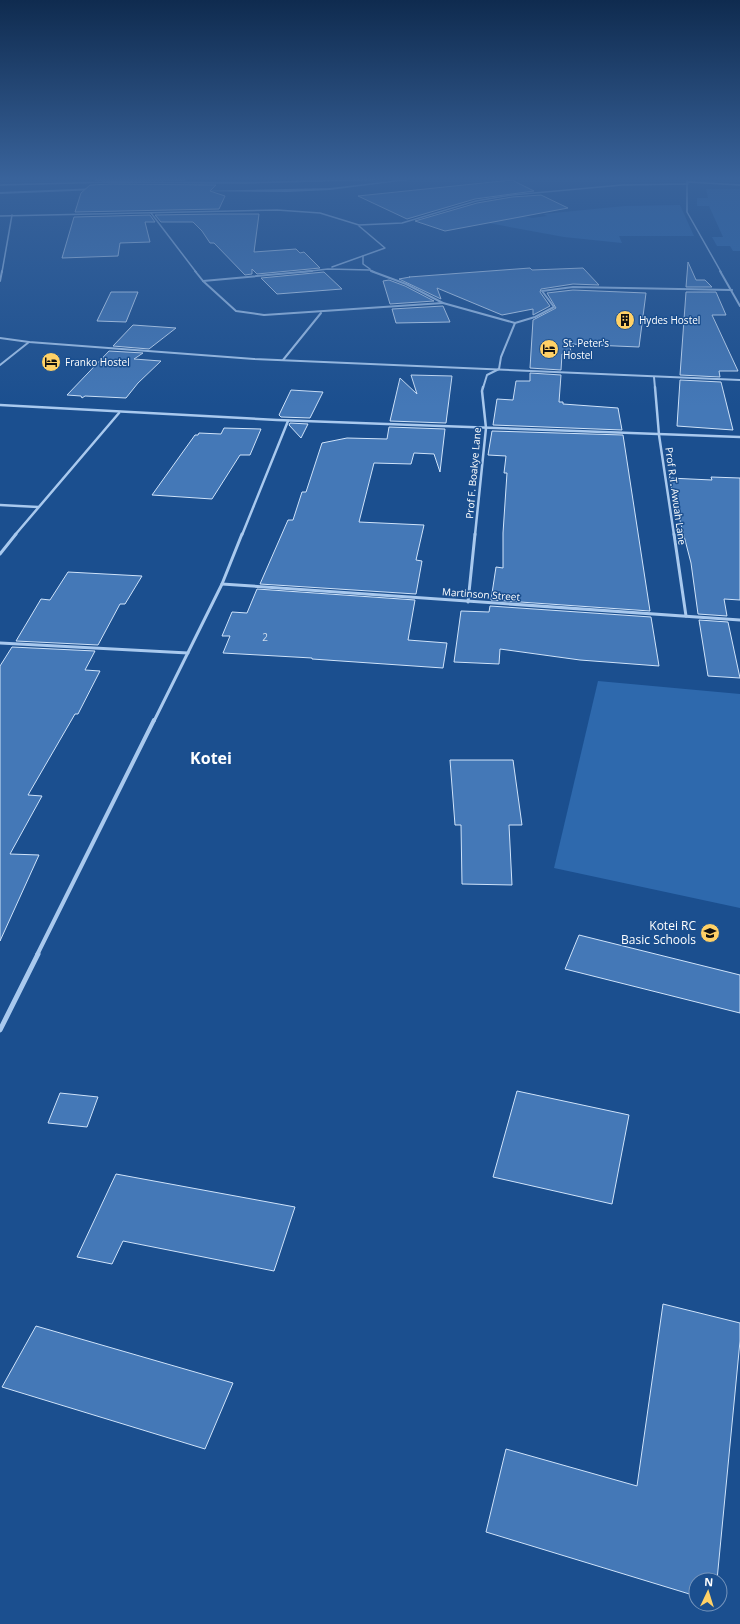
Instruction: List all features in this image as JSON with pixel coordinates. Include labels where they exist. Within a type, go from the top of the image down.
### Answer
[{"type":"street","points":[[0,281],[5,255]]},
{"type":"street","points":[[183,255],[203,281],[236,311],[264,315],[443,303]]},
{"type":"street","points":[[328,269],[366,255]]},
{"type":"street","points":[[712,255],[740,306]]},
{"type":"street","points":[[363,256],[364,264],[370,270]]},
{"type":"street","points":[[203,281],[328,269],[370,270],[406,284],[443,303],[515,323],[548,311],[554,307],[542,291],[573,287],[732,290]]},
{"type":"street","points":[[283,360],[321,312]]},
{"type":"street","points":[[498,369],[501,357],[515,323]]},
{"type":"street","points":[[0,338],[29,342],[283,360],[740,380]]},
{"type":"street","points":[[0,365],[29,342]]},
{"type":"street","name":"Prof F. Boakye Lane","points":[[468,602],[486,428],[482,391],[487,375],[498,369]]},
{"type":"street","name":"Prof R.T. Awuah Lane","points":[[654,377],[659,435],[686,616]]},
{"type":"street","points":[[0,405],[119,413],[288,421],[740,437]]},
{"type":"street","points":[[0,554],[38,507],[119,413]]},
{"type":"street","points":[[0,1030],[222,584],[288,421]]},
{"type":"street","points":[[0,505],[38,507]]},
{"type":"street","name":"Martinson Street","points":[[222,584],[740,620]]},
{"type":"street","points":[[0,643],[188,653]]},
{"type":"shaded area","points":[[598,681],[740,694],[740,908],[554,868]]},
{"type":"building","points":[[63,255],[118,255],[118,256],[62,258]]},
{"type":"building","points":[[225,255],[307,255],[320,268],[257,274],[252,269],[252,274],[245,275]]},
{"type":"building","points":[[688,262],[696,280],[705,280],[712,287],[686,287]]},
{"type":"building","points":[[530,268],[532,270],[583,268],[599,285],[573,284],[541,289],[540,292],[550,306],[533,315],[533,309],[502,315],[437,288],[441,299],[399,279],[409,277]]},
{"type":"building","points":[[324,272],[342,289],[277,294],[261,278]]},
{"type":"building","points":[[389,280],[405,286],[434,301],[390,304],[383,281]]},
{"type":"building","points":[[573,290],[646,293],[639,347],[570,344],[571,355],[562,354],[561,370],[530,368],[533,320],[556,308],[547,293]]},
{"type":"building","points":[[111,292],[138,292],[126,322],[97,321]]},
{"type":"building","points":[[686,292],[716,292],[726,315],[712,315],[738,371],[719,371],[720,377],[680,375]]},
{"type":"building","points":[[443,306],[450,322],[396,323],[392,309]]},
{"type":"building","points":[[133,325],[176,328],[149,349],[113,346]]},
{"type":"building","points":[[109,351],[143,353],[134,359],[161,361],[138,383],[126,398],[85,396],[82,398],[81,396],[67,395]]},
{"type":"building","points":[[530,373],[561,375],[559,402],[563,402],[563,404],[618,408],[622,430],[493,425],[497,399],[513,400],[516,381],[530,381]]},
{"type":"building","points":[[411,375],[452,376],[446,423],[390,421],[400,378],[417,394]]},
{"type":"building","points":[[680,380],[721,382],[733,430],[677,426]]},
{"type":"building","points":[[291,390],[323,392],[310,418],[281,417],[279,415]]},
{"type":"building","points":[[290,423],[308,424],[301,438],[289,425]]},
{"type":"building","points":[[389,427],[445,429],[440,472],[434,454],[414,453],[411,464],[374,463],[359,522],[424,525],[416,560],[422,561],[416,594],[260,584],[288,520],[293,520],[302,492],[306,492],[322,443],[347,438],[387,439]]},
{"type":"building","points":[[224,428],[261,429],[250,455],[240,455],[212,499],[152,495],[195,435],[198,435],[199,433],[221,434]]},
{"type":"building","points":[[492,431],[623,435],[650,611],[491,600],[496,567],[503,568],[503,533],[507,473],[504,473],[506,456],[488,455]]},
{"type":"building","points":[[711,477],[740,478],[740,600],[724,599],[727,616],[698,614],[691,563],[669,478],[712,480]]},
{"type":"building","points":[[68,572],[142,576],[125,604],[120,604],[98,645],[16,641],[41,599],[50,600]]},
{"type":"building","points":[[257,589],[415,600],[408,640],[447,643],[443,668],[223,653],[230,636],[222,636],[232,612],[247,613]]},
{"type":"building","points":[[490,606],[651,617],[659,666],[580,660],[500,649],[499,664],[454,662],[461,611],[489,612]]},
{"type":"building","points":[[699,620],[728,622],[740,678],[708,676]]},
{"type":"building","points":[[12,647],[95,651],[85,670],[100,671],[78,714],[75,714],[28,795],[42,796],[10,854],[39,855],[0,941],[0,666]]},
{"type":"building","points":[[450,760],[513,760],[522,825],[509,825],[512,885],[462,884],[461,825],[455,825]]},
{"type":"building","points":[[579,935],[740,975],[740,1013],[565,969]]},
{"type":"building","points":[[517,1091],[629,1115],[612,1204],[493,1177]]},
{"type":"building","points":[[60,1093],[98,1097],[87,1127],[48,1123]]},
{"type":"building","points":[[116,1174],[295,1207],[274,1271],[123,1241],[112,1264],[77,1257]]},
{"type":"building","points":[[663,1304],[740,1323],[740,1341],[718,1572],[688,1572],[688,1594],[486,1532],[506,1449],[637,1486]]},
{"type":"building","points":[[36,1326],[233,1383],[205,1449],[2,1387]]},
{"type":"place","name":"Hydes Hostel","points":[[625,320]]},
{"type":"place","name":"St. Peter's Hostel","points":[[549,349]]},
{"type":"place","name":"Franko Hostel","points":[[51,362]]},
{"type":"place","name":"Kotei RC Basic Schools","points":[[710,933]]},
{"type":"district","name":"Kotei","points":[[211,758]]}]
